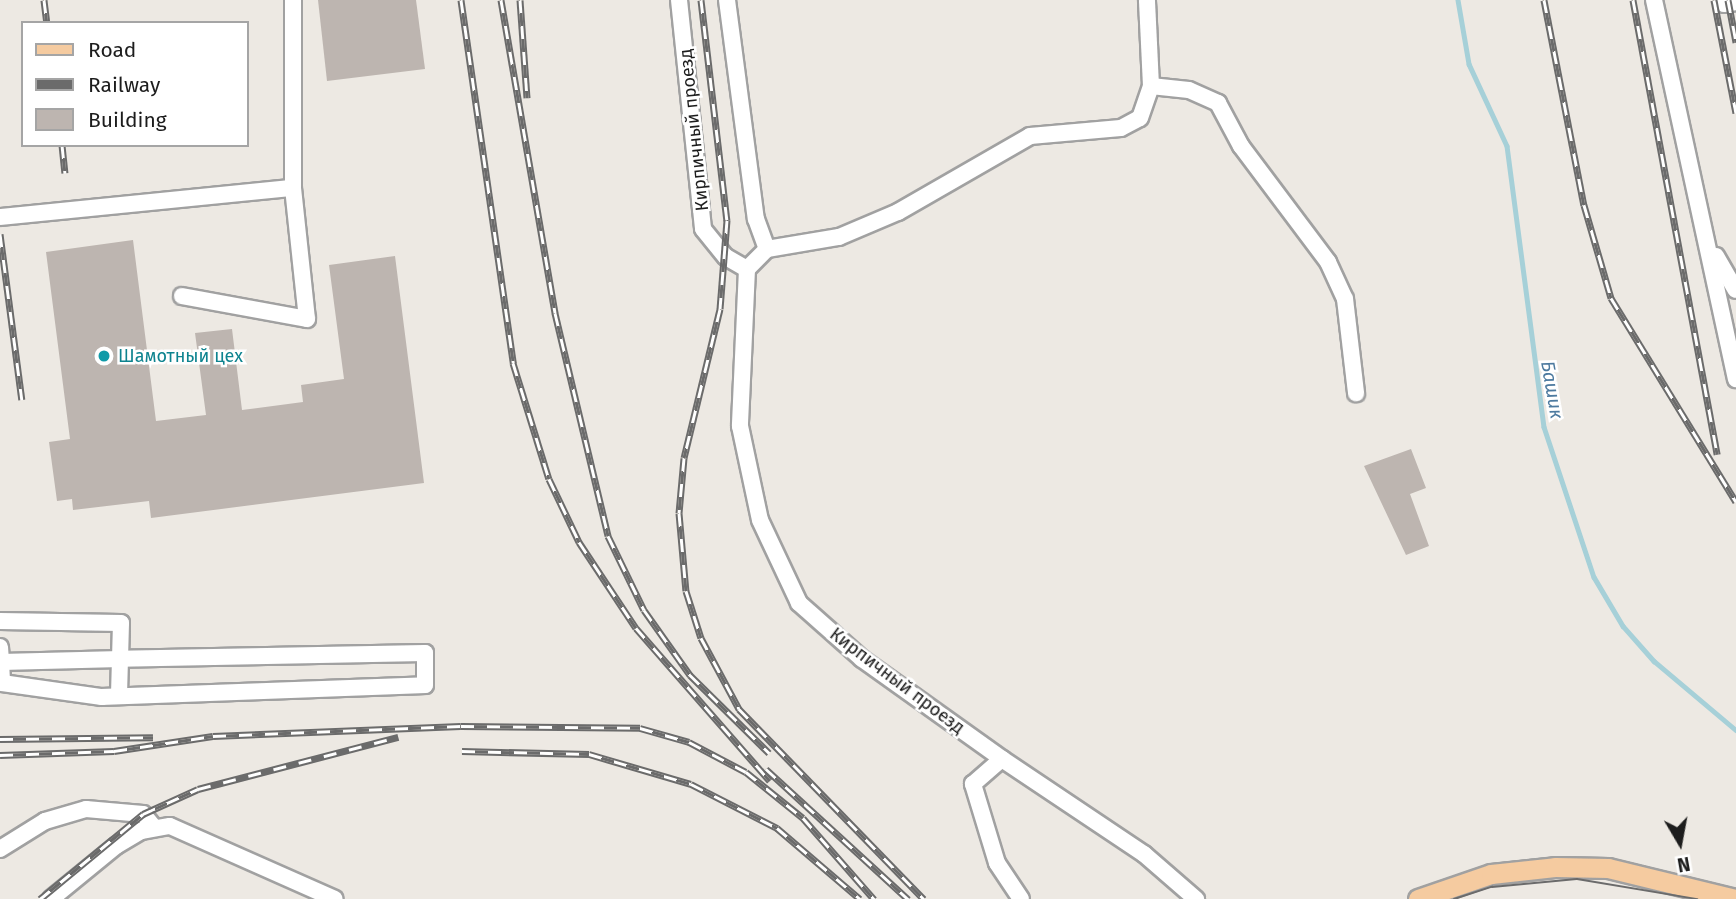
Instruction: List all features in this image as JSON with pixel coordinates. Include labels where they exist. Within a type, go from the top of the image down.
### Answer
[{"type":"main road","points":[[1418,899],[1491,874],[1555,867],[1608,868],[1735,899]]},
{"type":"street","points":[[182,296],[307,319],[293,188],[293,0]]},
{"type":"street","name":"Кирпичный проезд","points":[[680,0],[703,229],[726,257],[747,269],[740,426],[760,520],[799,603],[862,659],[1002,759],[1144,854],[1196,899]]},
{"type":"street","points":[[727,0],[756,219],[767,249]]},
{"type":"street","points":[[747,269],[767,249],[839,237],[898,212],[1030,136],[1121,128],[1140,118],[1151,86],[1147,0]]},
{"type":"street","points":[[1654,0],[1736,379]]},
{"type":"street","points":[[1151,86],[1189,90],[1219,103],[1241,146],[1328,262],[1345,299],[1356,393]]},
{"type":"street","points":[[0,216],[293,188]]},
{"type":"street","points":[[1704,231],[1736,290]]},
{"type":"street","points":[[0,621],[121,623],[119,696]]},
{"type":"street","points":[[0,647],[0,662],[2,682],[119,696],[425,685],[425,653],[0,662]]},
{"type":"street","points":[[1002,759],[973,784],[997,863],[1021,899]]},
{"type":"street","points":[[0,849],[45,821],[86,809],[144,814],[154,827]]},
{"type":"street","points":[[51,899],[116,846],[154,827],[190,834],[335,899]]},
{"type":"building","points":[[318,0],[416,0],[425,69],[327,81]]},
{"type":"building","name":"Шамотный цех","points":[[133,240],[156,421],[206,415],[195,333],[232,329],[242,410],[303,402],[301,385],[344,379],[329,265],[395,256],[424,483],[151,518],[149,501],[73,510],[72,499],[57,501],[49,442],[70,439],[46,252]]},
{"type":"building","points":[[1411,449],[1426,488],[1410,494],[1429,546],[1406,555],[1364,466]]},
{"type":"waterway","name":"Башик","points":[[1458,0],[1469,64],[1507,146],[1544,427],[1594,577],[1623,626],[1654,661],[1736,730]]},
{"type":"tram line","points":[[1454,899],[1492,887],[1577,879],[1697,899]]},
{"type":"railway","points":[[44,0],[47,21]]},
{"type":"railway","points":[[461,0],[513,363],[549,479],[579,542],[636,628],[770,781]]},
{"type":"railway","points":[[501,0],[555,313],[608,536],[644,610],[690,675],[769,753]]},
{"type":"railway","points":[[520,0],[527,98]]},
{"type":"railway","points":[[701,0],[727,220],[720,309],[684,458],[679,513],[686,591],[701,638],[739,709],[924,899]]},
{"type":"railway","points":[[1544,0],[1584,205],[1611,298],[1736,502]]},
{"type":"railway","points":[[1633,0],[1717,454]]},
{"type":"railway","points":[[1714,0],[1736,113]]},
{"type":"railway","points":[[1728,0],[1736,42]]},
{"type":"railway","points":[[62,147],[65,173]]},
{"type":"railway","points":[[0,234],[22,400]]},
{"type":"railway","points":[[0,755],[114,751],[213,736],[461,726],[640,728],[689,742],[746,772],[803,818],[874,899]]},
{"type":"railway","points":[[0,739],[153,737]]},
{"type":"railway","points":[[40,899],[143,814],[198,789],[398,737]]},
{"type":"railway","points":[[462,751],[589,754],[691,784],[777,828],[860,899]]},
{"type":"railway","points":[[766,769],[908,899]]},
{"type":"place","name":"Шамотный цех","points":[[104,356]]}]
